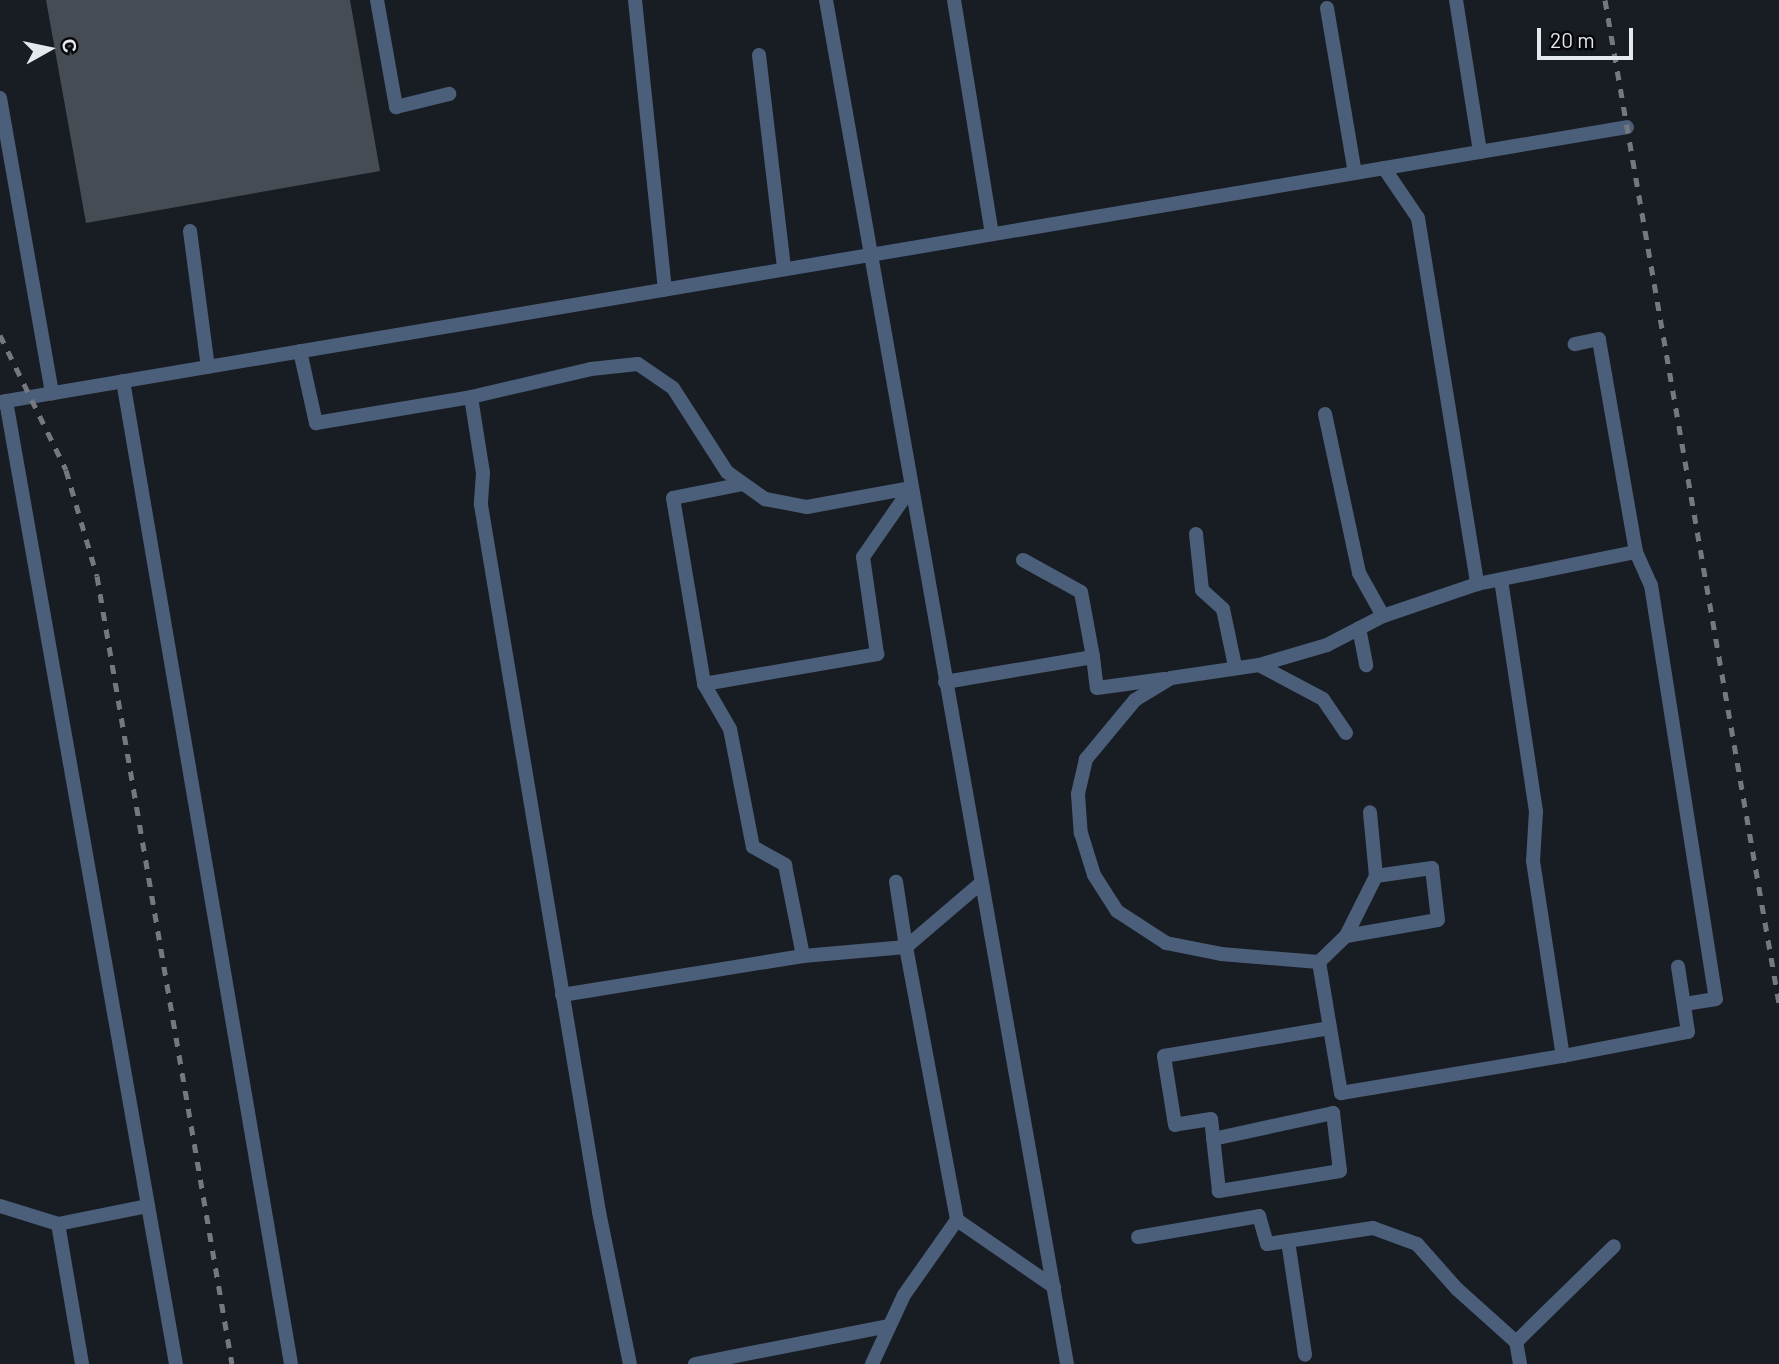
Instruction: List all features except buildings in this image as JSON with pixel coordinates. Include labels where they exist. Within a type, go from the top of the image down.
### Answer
[{"type":"lane","points":[[377,0],[396,107],[449,94]]},
{"type":"lane","points":[[635,0],[665,289]]},
{"type":"lane","points":[[826,0],[1067,1364]]},
{"type":"lane","points":[[954,0],[992,234]]},
{"type":"lane","points":[[1456,0],[1480,152]]},
{"type":"lane","points":[[1327,8],[1355,173]]},
{"type":"lane","points":[[759,55],[784,270]]},
{"type":"lane","points":[[0,98],[52,393]]},
{"type":"lane","points":[[176,1364],[7,445],[3,401],[1627,127]]},
{"type":"lane","points":[[1384,168],[1418,218],[1476,584]]},
{"type":"lane","points":[[190,231],[208,367]]},
{"type":"lane","points":[[1575,344],[1599,339],[1636,552],[1651,585],[1716,999],[1684,1004]]},
{"type":"lane","points":[[300,351],[316,423],[471,397],[590,369],[638,364],[673,388],[712,452],[743,484],[765,499],[807,507],[911,488]]},
{"type":"lane","points":[[123,381],[292,1364]]},
{"type":"lane","points":[[471,397],[483,473],[481,505],[562,995],[630,1364]]},
{"type":"lane","points":[[1325,414],[1359,573],[1383,616]]},
{"type":"lane","points":[[743,484],[673,498],[704,684],[730,729],[753,847],[785,865],[803,956]]},
{"type":"lane","points":[[704,684],[877,653],[863,557],[911,488]]},
{"type":"lane","points":[[1196,534],[1202,590],[1223,609],[1235,666]]},
{"type":"lane","points":[[1023,560],[1081,592],[1097,688],[1235,666],[1259,665],[1327,645],[1383,616],[1476,584],[1636,552]]},
{"type":"lane","points":[[1501,580],[1536,811],[1533,861],[1563,1056]]},
{"type":"lane","points":[[1359,628],[1366,665]]},
{"type":"lane","points":[[945,682],[1093,657]]},
{"type":"lane","points":[[1259,665],[1323,699],[1346,733]]},
{"type":"lane","points":[[1171,678],[1135,700],[1086,759],[1079,807],[1094,874],[1116,911],[1167,943],[1221,954],[1319,962],[1346,936],[1376,876],[1370,812]]},
{"type":"lane","points":[[1346,936],[1438,920],[1432,867],[1376,876]]},
{"type":"lane","points":[[896,882],[957,1220],[1054,1287]]},
{"type":"lane","points":[[562,995],[803,956],[906,947],[982,883]]},
{"type":"lane","points":[[1319,962],[1341,1093],[1333,1113],[1340,1171],[1219,1191],[1211,1119],[1175,1125],[1164,1056],[1330,1028]]},
{"type":"lane","points":[[1341,1093],[1688,1032],[1678,967]]},
{"type":"lane","points":[[1213,1139],[1333,1113]]},
{"type":"lane","points":[[0,1206],[58,1224],[148,1206]]},
{"type":"lane","points":[[1138,1237],[1259,1216],[1267,1244],[1373,1228],[1417,1244],[1457,1290],[1517,1342],[1520,1364]]},
{"type":"lane","points":[[872,1364],[904,1295],[957,1220]]},
{"type":"lane","points":[[58,1224],[82,1364]]},
{"type":"lane","points":[[1288,1241],[1305,1355]]},
{"type":"lane","points":[[1517,1342],[1614,1246]]},
{"type":"lane","points":[[695,1364],[889,1326]]},
{"type":"railway","points":[[1605,0],[1779,1003]]},
{"type":"railway","points":[[0,335],[66,470],[97,576],[232,1364]]}]
